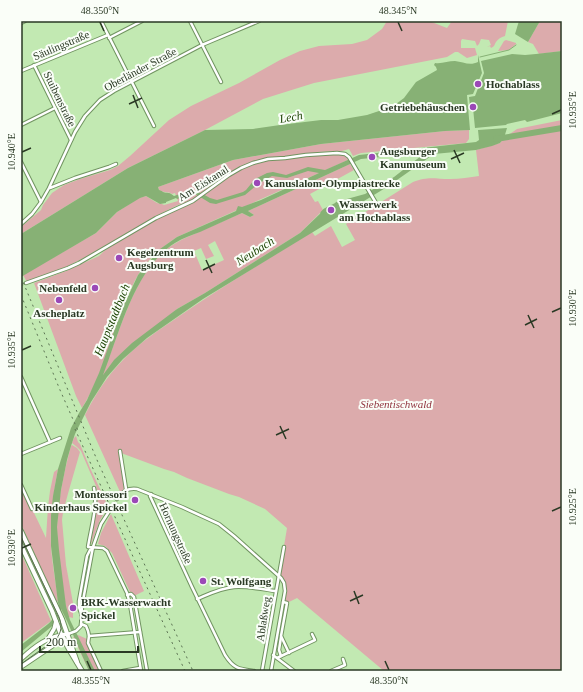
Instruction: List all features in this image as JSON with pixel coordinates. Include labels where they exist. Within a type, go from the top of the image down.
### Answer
[{"type":"main road","points":[[21,531],[69,634],[77,662]]},
{"type":"main road","points":[[21,545],[53,613],[56,620],[56,626],[82,671]]},
{"type":"street","points":[[21,23],[25,21]]},
{"type":"street","points":[[101,21],[154,126]]},
{"type":"street","name":"Säulingstraße","points":[[21,71],[142,21]]},
{"type":"street","points":[[190,21],[221,82]]},
{"type":"street","name":"Oberländer Straße","points":[[21,224],[32,214],[41,202],[71,140],[85,116],[94,106],[106,96],[202,45],[259,21]]},
{"type":"street","name":"Stuibenstraße","points":[[34,65],[71,140]]},
{"type":"street","points":[[21,125],[55,108]]},
{"type":"street","name":"Am Eiskanal","points":[[26,283],[79,262],[156,218],[193,201],[221,180],[235,172],[253,163],[268,159],[306,155],[337,153],[345,154],[349,157],[376,203]]},
{"type":"street","points":[[21,162],[41,202]]},
{"type":"street","points":[[49,188],[116,164]]},
{"type":"street","points":[[21,377],[50,442]]},
{"type":"street","points":[[21,454],[60,438]]},
{"type":"street","points":[[120,450],[126,490]]},
{"type":"street","points":[[21,485],[32,510]]},
{"type":"street","points":[[82,615],[79,607],[79,601],[95,505],[94,488]]},
{"type":"street","points":[[117,499],[120,494],[126,490],[136,489],[151,494],[219,524],[279,576],[285,587],[271,671]]},
{"type":"street","name":"Hornungstraße","points":[[151,494],[150,496],[197,599],[225,656],[235,667],[254,671]]},
{"type":"street","points":[[21,667],[63,637],[76,631],[81,626],[82,606],[93,547],[101,524],[110,510]]},
{"type":"street","points":[[88,547],[103,548],[107,551],[127,595],[141,669],[123,671]]},
{"type":"street","points":[[88,553],[93,547]]},
{"type":"street","name":"Ablaßweg","points":[[262,671],[284,547]]},
{"type":"street","points":[[197,599],[234,587],[276,592]]},
{"type":"street","points":[[127,595],[131,594],[134,597],[147,671]]},
{"type":"street","points":[[281,656],[279,650],[287,603],[283,602]]},
{"type":"street","points":[[81,624],[87,628],[89,636],[88,643],[101,671]]},
{"type":"street","points":[[21,660],[31,650],[48,639],[56,626]]},
{"type":"street","points":[[89,636],[140,632]]},
{"type":"street","points":[[277,658],[315,640],[312,634]]},
{"type":"street","points":[[281,636],[289,652]]},
{"type":"street","points":[[48,639],[63,637]]},
{"type":"street","points":[[273,655],[294,671]]},
{"type":"street","points":[[331,671],[346,664],[343,659]]},
{"type":"green space","points":[[387,21],[429,21],[447,28],[452,21],[508,21],[505,36],[499,39],[491,48],[490,46],[487,47],[491,45],[489,40],[481,39],[477,46],[475,41],[462,39],[461,48],[475,48],[477,55],[467,58],[458,52],[455,52],[447,57],[314,83],[263,99],[205,130],[128,168],[21,234],[21,227],[41,210],[52,193],[64,185],[118,166],[169,120],[191,106],[300,51],[319,46],[352,44],[367,40],[382,29]]},
{"type":"green space","points":[[540,21],[562,21],[562,51],[539,54],[533,44],[528,42]]},
{"type":"green space","points":[[506,40],[516,44],[509,50],[498,51],[504,41]]},
{"type":"green space","name":"Siebentischwald","points":[[562,120],[562,671],[384,671],[297,598],[287,603],[283,602],[285,587],[279,576],[287,528],[265,509],[239,497],[121,453],[126,489],[121,494],[85,415],[97,393],[107,379],[129,354],[156,332],[227,284],[312,232],[315,236],[331,226],[342,247],[355,240],[346,224],[413,182],[427,178],[454,179],[479,176],[476,150],[500,143],[504,138],[517,129]]},
{"type":"green space","points":[[469,130],[469,139],[466,143],[361,153],[353,156],[349,149],[342,151],[317,152],[344,152],[348,160],[171,241],[151,259],[136,278],[126,300],[96,382],[82,408],[76,396],[34,283],[99,256],[128,235],[157,218],[181,207],[180,204],[154,217],[97,251],[68,266],[27,282],[23,275],[96,233],[117,212],[139,198],[146,196],[157,203],[164,205],[178,201],[175,193],[172,194],[159,190],[158,187],[233,160],[321,144],[445,131]]},
{"type":"green space","points":[[350,164],[354,170],[310,194],[315,202],[318,201],[323,210],[300,233],[177,309],[102,375],[134,294],[151,265],[169,247],[183,239],[242,213],[250,217],[254,215],[248,211]],"holes":[[[215,241],[224,260],[202,270],[194,251],[201,248],[206,259],[214,256],[208,245]]]},
{"type":"green space","points":[[76,436],[108,507],[100,520],[91,544],[90,542],[98,498],[96,486],[81,451],[72,443]]},
{"type":"green space","points":[[72,445],[80,452],[62,520],[66,565],[73,603],[70,605],[70,611],[73,612],[73,618],[69,617],[68,615],[57,538],[62,486],[68,456]]},
{"type":"green space","points":[[58,469],[52,508],[51,527],[52,560],[58,601],[56,602],[21,524],[21,485],[46,538],[50,491],[54,472]]},
{"type":"green space","points":[[111,514],[144,591],[134,596],[130,592],[112,553],[105,546],[98,544],[101,533]]},
{"type":"green space","points":[[21,553],[51,621],[21,643]]},
{"type":"green space","points":[[78,635],[87,639],[87,643],[99,671],[89,671],[73,637]]},
{"type":"shaded area","points":[[519,21],[540,21],[528,42],[515,34]]},
{"type":"shaded area","points":[[562,51],[562,113],[527,122],[525,120],[506,125],[475,128],[473,108],[475,108],[475,106],[470,107],[469,97],[475,96],[484,73],[481,61],[512,54],[525,55]]},
{"type":"shaded area","points":[[478,55],[482,73],[473,94],[467,95],[470,130],[445,131],[321,144],[233,160],[158,187],[159,190],[174,196],[191,190],[217,200],[243,192],[255,179],[267,173],[273,172],[286,175],[308,167],[325,170],[359,155],[476,142],[479,140],[478,130],[507,128],[504,138],[500,143],[492,146],[476,150],[434,154],[387,187],[203,299],[147,338],[123,359],[107,377],[91,402],[75,434],[71,446],[61,490],[57,527],[66,606],[70,620],[95,671],[89,671],[58,603],[51,546],[51,515],[58,469],[71,428],[87,400],[99,373],[122,309],[138,275],[160,249],[177,237],[236,211],[238,206],[242,207],[261,200],[319,173],[308,171],[287,178],[272,176],[258,184],[245,195],[216,204],[210,203],[197,195],[192,194],[160,204],[146,196],[140,198],[117,212],[96,233],[21,277],[21,234],[128,168],[205,130],[253,129],[321,120],[338,120],[367,115],[396,104],[404,98],[416,82],[437,70],[434,65],[435,63],[455,61],[472,64],[478,62]],"holes":[[[423,154],[394,177],[365,194],[336,202],[334,205],[335,207],[327,212],[325,209],[300,233],[177,309],[132,343],[114,360],[103,375],[122,321],[139,285],[161,254],[175,243],[242,213],[250,217],[254,215],[248,211],[361,159]]]},
{"type":"shaded area","points":[[52,621],[51,627],[21,652],[21,645]]},
{"type":"waterway","points":[[480,57],[509,50],[516,45]]},
{"type":"waterway","points":[[496,139],[562,128]]},
{"type":"waterway","points":[[322,213],[337,204]]},
{"type":"waterway","points":[[49,626],[57,616],[61,603]]},
{"type":"tunnel","points":[[21,285],[26,283]]},
{"type":"tunnel","points":[[110,510],[117,499]]},
{"type":"tram line","points":[[21,537],[61,623],[60,631],[56,639],[21,664]]},
{"type":"railway","points":[[21,277],[97,460],[193,671]]},
{"type":"railway","points":[[21,295],[79,433]]},
{"type":"railway","points":[[75,429],[185,671]]},
{"type":"place","name":"Hochablass","points":[[478,84]]},
{"type":"place","name":"Getriebehäuschen","points":[[473,107]]},
{"type":"place","name":"Augsburger Kanumuseum","points":[[372,157]]},
{"type":"place","name":"Kanuslalom-Olympiastrecke","points":[[257,183]]},
{"type":"place","name":"Wasserwerk am Hochablass","points":[[331,210]]},
{"type":"place","name":"Kegelzentrum Augsburg","points":[[119,258]]},
{"type":"place","name":"Nebenfeld","points":[[95,288]]},
{"type":"place","name":"Ascheplatz","points":[[59,300]]},
{"type":"place","name":"Montessori Kinderhaus Spickel","points":[[135,500]]},
{"type":"place","name":"St. Wolfgang","points":[[203,581]]},
{"type":"place","name":"BRK-Wasserwacht Spickel","points":[[73,608]]},
{"type":"water label","name":"Lech","points":[[291,117]]},
{"type":"water label","name":"Neubach","points":[[255,251]]},
{"type":"water label","name":"Hauptstadtbach","points":[[112,320]]}]
